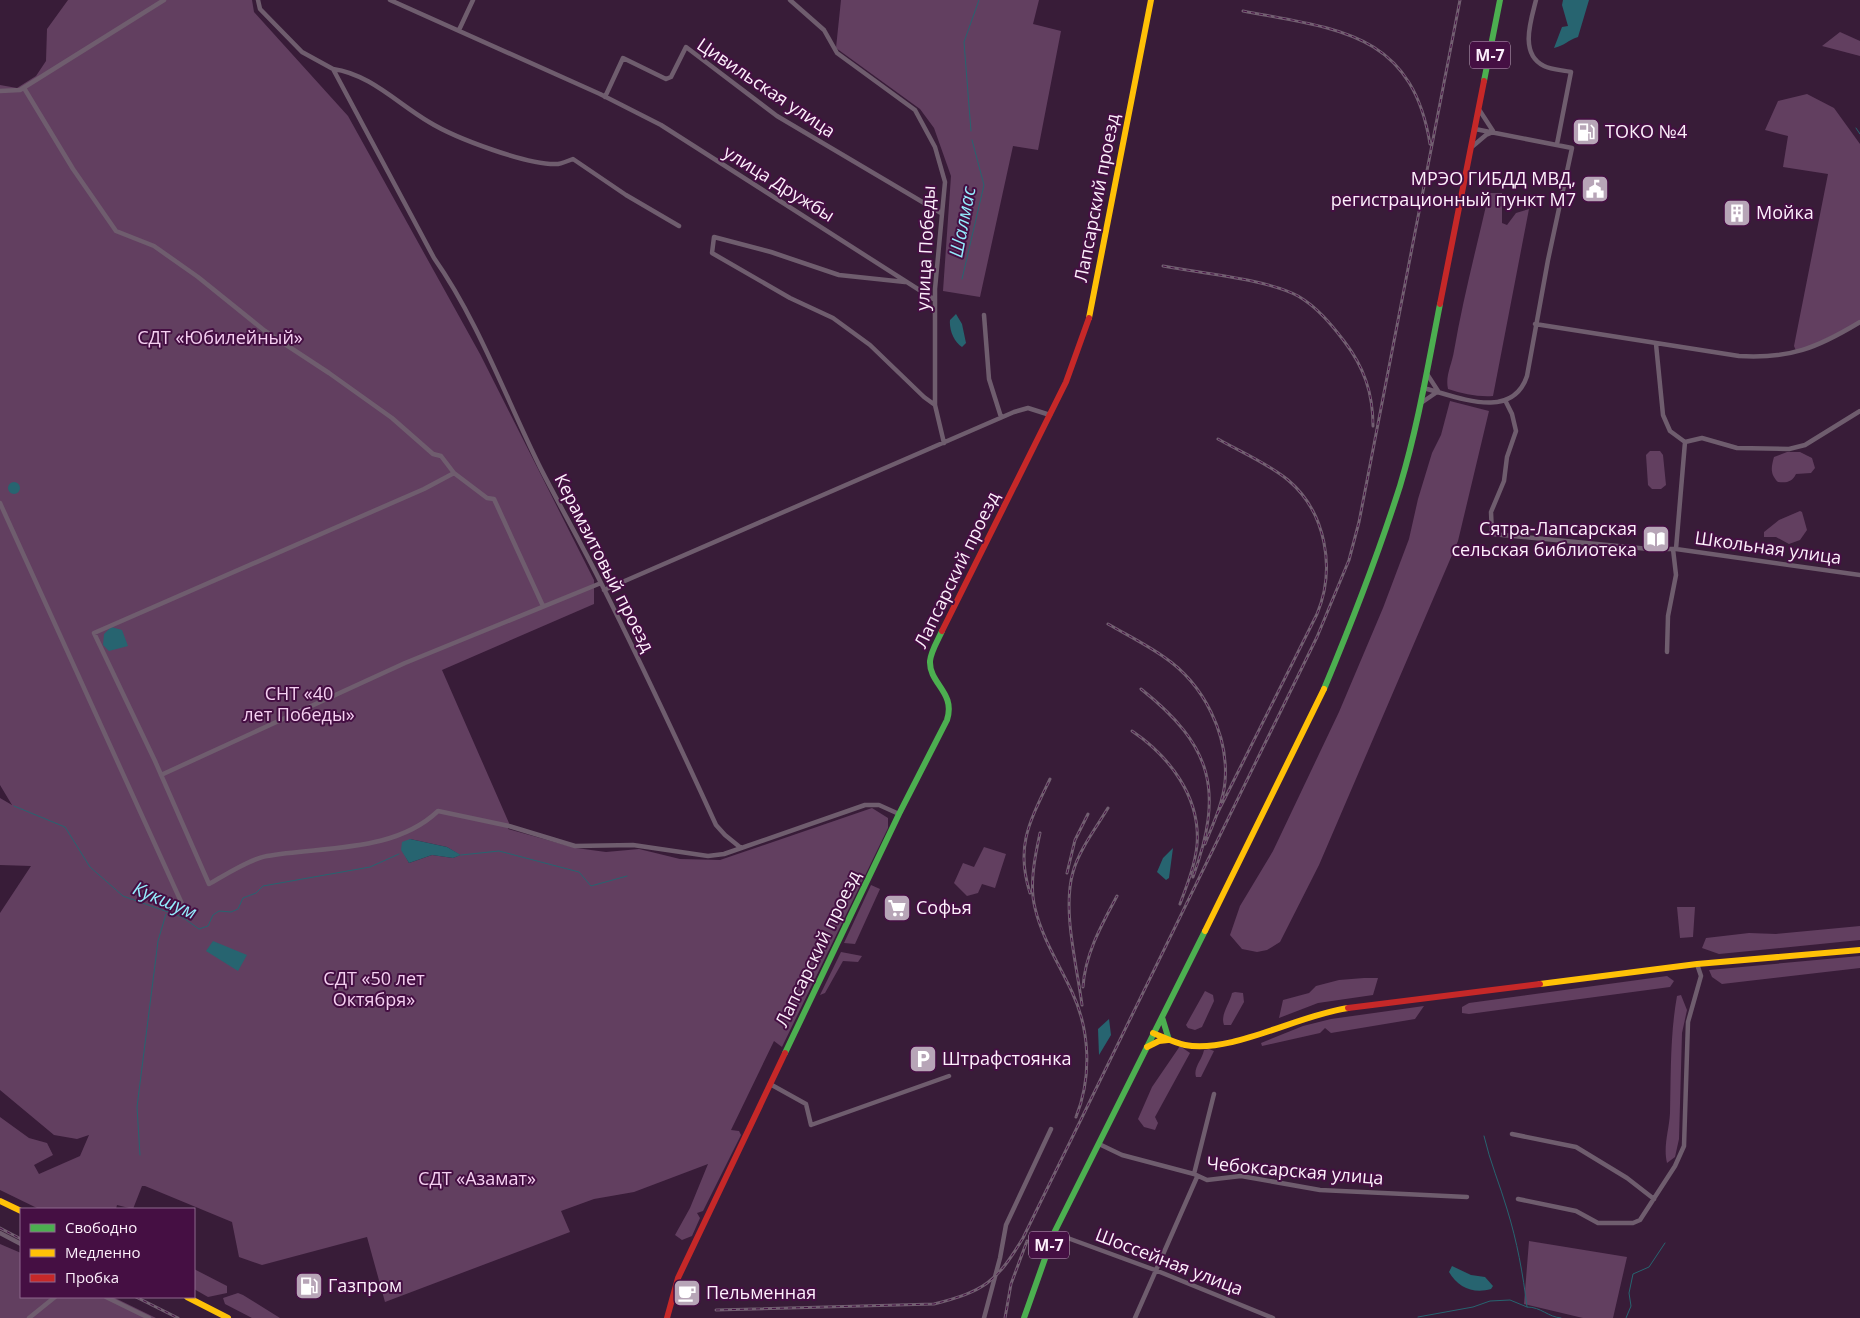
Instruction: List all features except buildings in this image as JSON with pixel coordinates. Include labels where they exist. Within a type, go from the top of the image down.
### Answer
[{"type":"main road","name":"Лапсарский проезд","points":[[667,1318],[678,1278],[950,711],[948,698],[931,670],[930,659],[948,618],[1066,382],[1087,326],[1151,0]]},
{"type":"main road","name":"М-7","points":[[1479,110],[1500,0]]},
{"type":"main road","points":[[1098,1143],[1312,717],[1362,599],[1390,515],[1420,404],[1479,110]]},
{"type":"main road","points":[[1153,1033],[1169,1040],[1197,1047],[1218,1046],[1322,1012],[1345,1008],[1697,964],[1860,950]]},
{"type":"main road","points":[[1162,1015],[1164,1028],[1169,1040]]},
{"type":"main road","points":[[1145,1048],[1159,1041],[1169,1040]]},
{"type":"main road","name":"М-7","points":[[1024,1318],[1036,1279],[1054,1233],[1098,1143]]},
{"type":"main road","points":[[0,1201],[20,1211]]},
{"type":"main road","points":[[189,1298],[228,1318]]},
{"type":"street","points":[[0,91],[24,88],[164,0]]},
{"type":"street","points":[[258,0],[260,9],[302,52],[334,69],[350,72],[430,123],[479,146],[540,162],[558,164],[573,159],[626,195],[679,226]]},
{"type":"street","name":"улица Дружбы","points":[[390,0],[605,97],[662,125],[935,300]]},
{"type":"street","points":[[459,30],[473,0]]},
{"type":"street","name":"улица Победы","points":[[790,0],[824,30],[837,53],[915,110],[935,147],[945,182],[935,300],[935,404],[944,443]]},
{"type":"street","points":[[1536,0],[1529,29],[1532,54],[1543,66],[1571,72],[1558,144]]},
{"type":"street","name":"Цивильская улица","points":[[605,97],[624,58],[666,80],[671,77],[686,47],[777,116],[941,213]]},
{"type":"street","name":"Керамзитовый проезд","points":[[334,69],[434,258],[452,283],[541,469],[601,583],[716,825],[724,835],[741,848]]},
{"type":"street","points":[[24,88],[74,170],[116,231],[154,246],[198,277],[265,331],[329,372],[392,418],[433,454],[441,456],[454,473],[487,498],[494,499],[542,606]]},
{"type":"street","points":[[1479,110],[1488,127],[1494,132]]},
{"type":"street","points":[[1423,388],[1478,402],[1505,400],[1518,393],[1524,385],[1572,148],[1476,129]]},
{"type":"street","points":[[1472,147],[1486,135],[1494,132]]},
{"type":"street","points":[[906,282],[839,275],[771,252],[714,236],[712,253],[790,298],[833,318],[870,345],[924,397],[935,404]]},
{"type":"street","points":[[984,315],[989,380],[1001,417]]},
{"type":"street","points":[[1535,324],[1656,344],[1713,350],[1739,356],[1777,357],[1817,345],[1860,322]]},
{"type":"street","points":[[1656,344],[1663,415],[1670,431],[1685,442],[1702,438],[1737,448],[1789,450],[1804,445],[1860,411]]},
{"type":"street","points":[[1426,372],[1429,380],[1439,392]]},
{"type":"street","points":[[1420,404],[1439,392]]},
{"type":"street","name":"Школьная улица","points":[[1505,400],[1512,414],[1516,431],[1508,457],[1504,481],[1491,512],[1492,534],[1649,549],[1675,549],[1860,575]]},
{"type":"street","points":[[604,590],[1001,417],[1028,408],[1050,414]]},
{"type":"street","points":[[1667,652],[1668,616],[1676,575],[1675,549],[1685,442]]},
{"type":"street","points":[[454,473],[424,489],[94,633],[161,775],[209,884],[266,856],[324,850],[385,839],[425,823],[438,811],[509,826],[575,846],[633,845],[708,856],[741,848],[865,805],[879,805],[899,814]]},
{"type":"street","points":[[0,503],[183,906]]},
{"type":"street","points":[[161,775],[405,663],[601,583]]},
{"type":"street","points":[[1518,1199],[1576,1211],[1598,1223],[1634,1223],[1640,1220],[1675,1166],[1684,1146],[1688,1022],[1701,976],[1697,964]]},
{"type":"street","points":[[770,1084],[806,1104],[811,1125],[949,1076]]},
{"type":"street","points":[[1135,1318],[1196,1175],[1214,1094]]},
{"type":"street","points":[[984,1318],[1000,1258],[1006,1225],[1052,1128]]},
{"type":"street","points":[[1512,1134],[1576,1147],[1618,1173],[1654,1199]]},
{"type":"street","name":"Чебоксарская улица","points":[[1098,1143],[1122,1155],[1218,1180],[1249,1177],[1320,1190],[1467,1197]]},
{"type":"street","points":[[0,1232],[20,1243]]},
{"type":"street","name":"Шоссейная улица","points":[[1054,1233],[1155,1270],[1273,1318]]},
{"type":"street","points":[[30,1318],[54,1298]]},
{"type":"street","points":[[108,1298],[149,1318]]},
{"type":"green space","points":[[68,0],[252,0],[254,12],[348,116],[480,354],[594,580],[594,604],[442,670],[509,823],[508,829],[576,848],[606,852],[639,849],[680,859],[720,860],[872,808],[888,818],[888,828],[782,1047],[774,1041],[731,1130],[739,1131],[741,1135],[703,1211],[697,1213],[700,1218],[692,1236],[682,1240],[675,1235],[690,1208],[708,1164],[634,1192],[594,1199],[561,1211],[570,1232],[385,1302],[367,1237],[262,1265],[239,1257],[232,1222],[145,1186],[142,1186],[133,1208],[117,1205],[116,1208],[37,1208],[0,1190],[0,1117],[29,1138],[47,1143],[53,1155],[34,1165],[39,1174],[80,1156],[89,1135],[77,1139],[54,1135],[0,1090],[0,913],[31,866],[0,865],[0,798],[12,805],[0,785],[0,85],[17,88],[36,76],[46,61],[47,29]],"holes":[[[410,839],[447,847],[460,855],[453,858],[432,855],[409,863],[402,850]]]},
{"type":"green space","points":[[841,0],[1039,0],[1033,24],[1061,31],[1038,150],[1013,146],[980,297],[943,291],[951,176],[934,128],[920,109],[836,48]]},
{"type":"green space","points":[[1840,32],[1860,41],[1860,56],[1822,46]]},
{"type":"green space","points":[[1807,94],[1834,108],[1860,144],[1860,322],[1797,353],[1794,346],[1828,174],[1783,167],[1788,136],[1765,130],[1778,101]]},
{"type":"green space","points":[[1489,193],[1502,193],[1502,223],[1507,225],[1516,213],[1529,209],[1493,396],[1470,395],[1454,391],[1448,389],[1447,384]]},
{"type":"green space","points":[[1450,401],[1489,411],[1458,541],[1319,865],[1280,942],[1267,950],[1257,952],[1242,949],[1230,935],[1240,906],[1273,851],[1339,712],[1383,608],[1409,539],[1418,499],[1432,453],[1441,435]]},
{"type":"green space","points":[[1650,451],[1660,451],[1663,455],[1666,485],[1661,489],[1652,489],[1648,485],[1646,455]]},
{"type":"green space","points":[[1787,452],[1800,452],[1812,458],[1815,468],[1811,473],[1796,474],[1789,481],[1778,482],[1772,471],[1774,457]]},
{"type":"green space","points":[[1800,511],[1802,512],[1807,530],[1800,540],[1789,544],[1776,537],[1764,537],[1764,532],[1779,520]]},
{"type":"green space","points":[[984,847],[1006,854],[995,888],[982,884],[978,893],[967,896],[954,883],[963,863],[974,867]]},
{"type":"green space","points":[[871,885],[880,889],[855,944],[844,943]]},
{"type":"green space","points":[[1677,907],[1695,907],[1693,937],[1680,938]]},
{"type":"green space","points":[[1860,926],[1860,940],[1719,954],[1702,948],[1706,938],[1749,933],[1776,934]]},
{"type":"green space","points":[[841,952],[862,956],[858,962],[843,961],[825,993],[820,995]]},
{"type":"green space","points":[[1860,956],[1860,968],[1722,984],[1712,977],[1709,970]]},
{"type":"green space","points":[[1667,976],[1674,981],[1670,987],[1469,1014],[1462,1013],[1462,1007],[1469,1003]]},
{"type":"green space","points":[[1378,978],[1373,995],[1318,1003],[1279,1018],[1283,1000],[1309,993],[1316,986],[1339,980]]},
{"type":"green space","points":[[1205,991],[1213,995],[1214,1001],[1202,1027],[1195,1030],[1188,1028],[1186,1025]]},
{"type":"green space","points":[[1232,993],[1243,993],[1244,1002],[1231,1025],[1224,1025],[1224,1013]]},
{"type":"green space","points":[[1681,995],[1687,1010],[1682,1033],[1679,1139],[1675,1157],[1667,1163],[1666,1151],[1670,1113],[1673,1025],[1677,996]]},
{"type":"green space","points":[[1424,1006],[1415,1019],[1331,1033],[1325,1028],[1320,1033],[1262,1046],[1261,1043],[1303,1026],[1331,1019]]},
{"type":"green space","points":[[1180,1046],[1190,1053],[1155,1117],[1158,1123],[1155,1130],[1144,1127],[1138,1119],[1152,1087]]},
{"type":"green space","points":[[1204,1050],[1214,1051],[1201,1077],[1196,1077],[1196,1070]]},
{"type":"green space","points":[[1529,1241],[1627,1257],[1613,1318],[1583,1318],[1524,1304]]},
{"type":"green space","points":[[0,1244],[20,1253],[20,1298],[115,1298],[156,1318],[0,1318]]},
{"type":"green space","points":[[195,1270],[227,1286],[227,1293],[208,1297],[195,1290]]},
{"type":"green space","points":[[238,1293],[280,1318],[252,1318],[225,1304],[223,1298]]},
{"type":"shaded area","points":[[1563,0],[1589,0],[1578,37],[1554,48],[1562,27],[1568,26],[1562,5]]},
{"type":"shaded area","points":[[956,314],[962,324],[966,343],[962,347],[954,339],[950,328],[950,320]]},
{"type":"shaded area","points":[[14,482],[20,488],[14,494],[8,488]]},
{"type":"shaded area","points":[[111,627],[122,630],[128,646],[109,651],[103,645],[104,634]]},
{"type":"shaded area","points":[[410,839],[447,847],[461,855],[453,858],[432,855],[409,863],[401,850],[402,842]]},
{"type":"shaded area","points":[[1173,848],[1169,878],[1166,880],[1157,872],[1163,858]]},
{"type":"shaded area","points":[[213,941],[247,955],[238,971],[206,951]]},
{"type":"shaded area","points":[[1109,1019],[1111,1035],[1099,1055],[1098,1029]]},
{"type":"shaded area","points":[[1452,1266],[1471,1275],[1485,1277],[1493,1286],[1491,1289],[1479,1291],[1462,1286],[1449,1272]]},
{"type":"waterway","name":"Шалмас","points":[[971,131],[964,42],[979,0]]},
{"type":"waterway","points":[[1856,128],[1860,134]]},
{"type":"waterway","name":"Шалмас","points":[[962,279],[984,185],[972,140]]},
{"type":"waterway","name":"Кукшум","points":[[14,806],[65,827],[90,867],[123,896],[182,917],[199,929],[208,926],[213,915],[219,911],[231,912],[238,909],[243,898],[256,893],[263,886],[370,867],[399,854]]},
{"type":"waterway","points":[[461,855],[499,851],[579,872],[591,886],[627,876]]},
{"type":"waterway","points":[[140,1155],[137,1107],[158,941],[166,914]]},
{"type":"waterway","points":[[1484,1136],[1514,1233],[1527,1307],[1532,1307],[1561,1318]]},
{"type":"waterway","points":[[1626,1318],[1631,1306],[1629,1293],[1633,1274],[1649,1267],[1665,1243]]},
{"type":"waterway","points":[[1418,1317],[1473,1307],[1490,1301],[1510,1300],[1527,1307]]},
{"type":"railway","points":[[716,1310],[934,1304],[965,1295],[987,1283],[1005,1265],[1023,1238],[1317,637],[1349,560],[1359,522],[1460,0]]},
{"type":"railway","points":[[1243,11],[1339,31],[1365,42],[1388,57],[1406,78],[1421,107],[1430,144]]},
{"type":"railway","points":[[1163,266],[1269,285],[1298,296],[1311,305],[1334,328],[1357,361],[1369,391],[1373,426]]},
{"type":"railway","points":[[1217,814],[1317,614],[1323,597],[1326,579],[1324,542],[1319,525],[1301,493],[1288,480],[1271,468],[1218,439]]},
{"type":"railway","points":[[1108,624],[1151,648],[1178,668],[1191,681],[1211,712],[1223,746],[1225,782],[1220,806],[1205,844]]},
{"type":"railway","points":[[1141,689],[1184,730],[1197,751],[1206,772],[1209,795],[1208,819],[1203,847],[1193,877]]},
{"type":"railway","points":[[1132,731],[1146,741],[1170,765],[1180,779],[1194,810],[1197,827],[1196,852],[1180,904]]},
{"type":"railway","points":[[1030,893],[1024,861],[1024,847],[1031,821],[1050,779]]},
{"type":"railway","points":[[1082,1005],[1070,920],[1070,887],[1079,856],[1108,808]]},
{"type":"railway","points":[[1067,873],[1075,840],[1088,814]]},
{"type":"railway","points":[[1040,833],[1035,861],[1033,899],[1046,940],[1078,1007],[1085,1038],[1087,1070],[1085,1086],[1076,1117]]},
{"type":"railway","points":[[1083,987],[1084,975],[1091,951],[1100,928],[1117,896]]},
{"type":"railway","points":[[0,1228],[20,1238]]},
{"type":"railway","points":[[1005,1318],[1011,1284],[1027,1241]]},
{"type":"railway","points":[[138,1298],[178,1318]]},
{"type":"traffic: fast","points":[[1484,81],[1500,0]]},
{"type":"traffic: fast","points":[[1324,689],[1345,639],[1400,486],[1427,373],[1440,304]]},
{"type":"traffic: fast","points":[[785,1053],[899,814],[947,720],[948,702],[934,676],[930,661],[933,649],[942,631]]},
{"type":"traffic: fast","points":[[1024,1318],[1054,1233],[1205,931]]},
{"type":"traffic: fast","points":[[1162,1017],[1169,1040]]},
{"type":"traffic: slow","points":[[1089,318],[1151,0]]},
{"type":"traffic: slow","points":[[1205,931],[1324,689]]},
{"type":"traffic: slow","points":[[1540,984],[1697,964],[1860,950]]},
{"type":"traffic: slow","points":[[1153,1033],[1185,1045],[1223,1044],[1348,1008]]},
{"type":"traffic: slow","points":[[1147,1047],[1159,1041],[1168,1040]]},
{"type":"traffic: slow","points":[[0,1201],[20,1211]]},
{"type":"traffic: slow","points":[[189,1298],[228,1318]]},
{"type":"traffic: jam","points":[[1440,304],[1484,81]]},
{"type":"traffic: jam","points":[[942,631],[1066,382],[1089,318]]},
{"type":"traffic: jam","points":[[1348,1008],[1540,984]]},
{"type":"traffic: jam","points":[[667,1318],[678,1278],[785,1053]]},
{"type":"place","name":"ТОКО №4","points":[[1586,132]]},
{"type":"place","name":"МРЭО ГИБДД МВД, регистрационный пункт М7","points":[[1595,189]]},
{"type":"place","name":"Мойка","points":[[1737,213]]},
{"type":"place","name":"Сятра-Лапсарская сельская библиотека","points":[[1656,539]]},
{"type":"place","name":"Софья","points":[[897,908]]},
{"type":"place","name":"Штрафстоянка","points":[[923,1059]]},
{"type":"place","name":"Газпром","points":[[309,1286]]},
{"type":"place","name":"Пельменная","points":[[687,1293]]},
{"type":"park label","name":"СДТ «Юбилейный»","points":[[220,338]]},
{"type":"park label","name":"СНТ «40 лет Победы»","points":[[299,704]]},
{"type":"park label","name":"СДТ «50 лет Октября»","points":[[374,990]]},
{"type":"park label","name":"СДТ «Азамат»","points":[[477,1179]]}]
